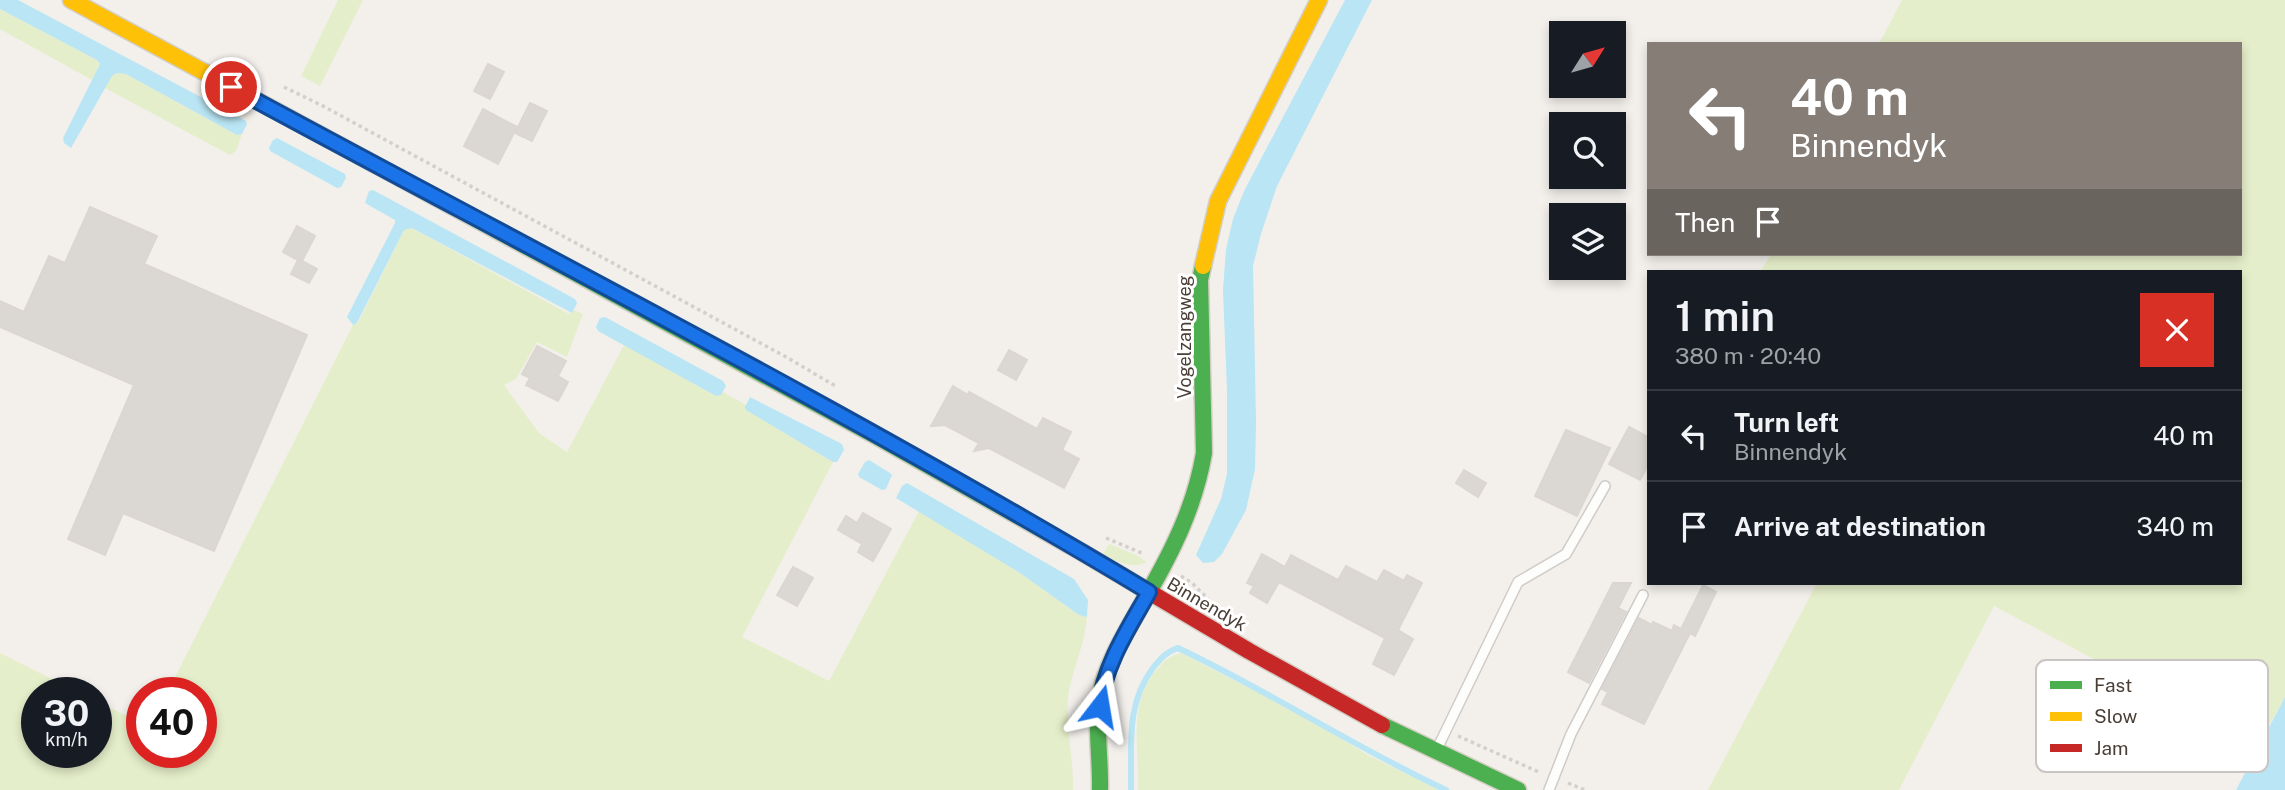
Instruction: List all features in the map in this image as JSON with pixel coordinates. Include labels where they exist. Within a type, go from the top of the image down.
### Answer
[{"type":"main road","name":"Binnendyk","points":[[71,0],[797,392],[1011,511],[1340,703],[1435,753],[1518,790]]},
{"type":"main road","name":"Vogelzangweg","points":[[1100,790],[1098,724],[1102,688],[1119,646],[1191,514],[1201,480],[1204,453],[1200,280],[1218,201],[1319,0]]},
{"type":"lane","points":[[1435,753],[1518,582],[1566,554],[1605,486]]},
{"type":"lane","points":[[1549,790],[1571,734],[1643,595]]},
{"type":"path","name":"Binnendyk","points":[[1105,538],[1140,552],[1164,566]]},
{"type":"path","name":"Binnendyk","points":[[1189,582],[1216,606]]},
{"type":"path","points":[[1445,730],[1585,790]]},
{"type":"green space","points":[[338,0],[363,0],[320,86],[301,76]]},
{"type":"green space","points":[[1902,0],[2285,0],[2285,697],[2268,728],[2268,660],[2096,660],[1994,606],[1899,790],[1708,790],[1816,585],[2242,585],[2242,270],[1762,270],[1770,256],[2242,256],[2242,42],[1880,42]]},
{"type":"green space","points":[[0,9],[97,60],[100,64],[92,80],[0,29]]},
{"type":"green space","points":[[117,73],[126,74],[237,135],[242,134],[236,151],[230,155],[105,88]]},
{"type":"green space","points":[[412,228],[569,314],[574,310],[583,314],[567,357],[537,342],[516,379],[504,385],[539,433],[567,452],[624,345],[716,396],[723,392],[746,405],[747,410],[833,462],[742,637],[829,681],[919,511],[1020,573],[1079,615],[1087,617],[1068,697],[1073,790],[0,790],[0,653],[48,677],[21,677],[21,768],[112,768],[112,709],[126,715],[126,768],[217,768],[217,677],[175,677],[404,230]]},
{"type":"green space","points":[[1109,544],[1147,562],[1124,564],[1103,554]]},
{"type":"green space","points":[[1181,653],[1296,712],[1370,756],[1439,790],[1138,790],[1137,725],[1142,695],[1149,680],[1162,664]]},
{"type":"water","points":[[0,0],[18,0],[246,121],[242,134],[237,135],[126,74],[117,73],[112,76],[71,148],[64,143],[63,138],[100,64],[0,9]]},
{"type":"water","points":[[1345,0],[1372,0],[1277,186],[1253,266],[1255,469],[1246,510],[1222,554],[1214,562],[1203,563],[1196,555],[1221,499],[1227,474],[1223,290],[1226,249],[1233,219],[1244,191]]},
{"type":"water","points":[[277,138],[345,174],[346,178],[341,187],[337,188],[270,151],[273,140]]},
{"type":"water","points":[[373,190],[575,299],[577,303],[572,313],[412,228],[404,230],[357,323],[353,325],[347,317],[395,223],[395,220],[365,203],[369,191]]},
{"type":"water","points":[[605,317],[723,381],[726,386],[721,395],[716,396],[598,331],[596,327],[600,318]]},
{"type":"water","points":[[750,397],[842,444],[844,450],[837,462],[746,410]]},
{"type":"water","points":[[869,460],[892,475],[886,489],[882,490],[859,477],[865,462]]},
{"type":"water","points":[[907,483],[1074,579],[1088,600],[1087,617],[1079,615],[1020,573],[896,498],[902,486]]},
{"type":"water","points":[[2285,697],[2285,790],[2236,790],[2245,772],[2268,772],[2268,729]]},
{"type":"building","points":[[488,64],[504,72],[490,99],[474,91]]},
{"type":"building","points":[[530,103],[547,111],[532,141],[515,133]]},
{"type":"building","points":[[483,109],[517,127],[498,164],[464,146]]},
{"type":"building","points":[[90,207],[157,236],[144,264],[307,335],[214,551],[123,513],[105,555],[68,539],[134,385],[0,327],[0,301],[24,312],[49,256],[65,263]]},
{"type":"building","points":[[297,226],[315,236],[302,261],[317,269],[309,283],[291,274],[298,260],[283,252]]},
{"type":"building","points":[[537,346],[566,361],[558,376],[568,382],[558,401],[526,385],[530,378],[522,374]]},
{"type":"building","points":[[1009,350],[1027,360],[1016,380],[998,370]]},
{"type":"building","points":[[953,386],[1037,429],[1043,418],[1071,432],[1062,450],[1079,459],[1064,488],[989,448],[974,451],[979,443],[945,425],[931,426]]},
{"type":"building","points":[[1629,427],[1647,436],[1647,467],[1640,480],[1609,464]]},
{"type":"building","points":[[1566,430],[1610,448],[1577,516],[1535,496]]},
{"type":"building","points":[[1464,470],[1486,483],[1478,497],[1456,483]]},
{"type":"building","points":[[863,513],[891,529],[873,561],[858,552],[862,544],[838,530],[846,516],[857,523]]},
{"type":"building","points":[[1262,554],[1285,567],[1291,555],[1338,580],[1346,566],[1377,582],[1384,570],[1404,581],[1407,575],[1422,583],[1398,630],[1413,639],[1394,675],[1373,664],[1385,638],[1279,582],[1267,603],[1250,593],[1254,586],[1247,583]]},
{"type":"building","points":[[793,567],[813,578],[797,606],[777,595]]},
{"type":"building","points":[[1613,583],[1631,583],[1618,608],[1626,612],[1589,683],[1568,672]]},
{"type":"building","points":[[1703,585],[1716,592],[1695,636],[1690,633],[1644,724],[1602,704],[1608,692],[1602,689],[1639,618],[1672,631],[1674,625],[1681,629]]},
{"type":"waterway","points":[[1131,790],[1132,727],[1138,697],[1156,664],[1167,653],[1178,648],[1446,790]]},
{"type":"traffic: fast","points":[[400,178],[874,435],[1085,554]]},
{"type":"traffic: fast","points":[[1100,790],[1098,710],[1103,683],[1117,650],[1182,527],[1195,491],[1204,453],[1200,280],[1203,266]]},
{"type":"traffic: fast","points":[[1382,725],[1518,790]]},
{"type":"traffic: slow","points":[[71,0],[400,178]]},
{"type":"traffic: slow","points":[[1203,266],[1218,201],[1319,0]]},
{"type":"traffic: jam","points":[[1085,554],[1249,651],[1382,725]]},
{"type":"route","points":[[231,87],[797,392],[1011,511],[1149,592],[1119,646],[1102,688],[1100,706]]}]
